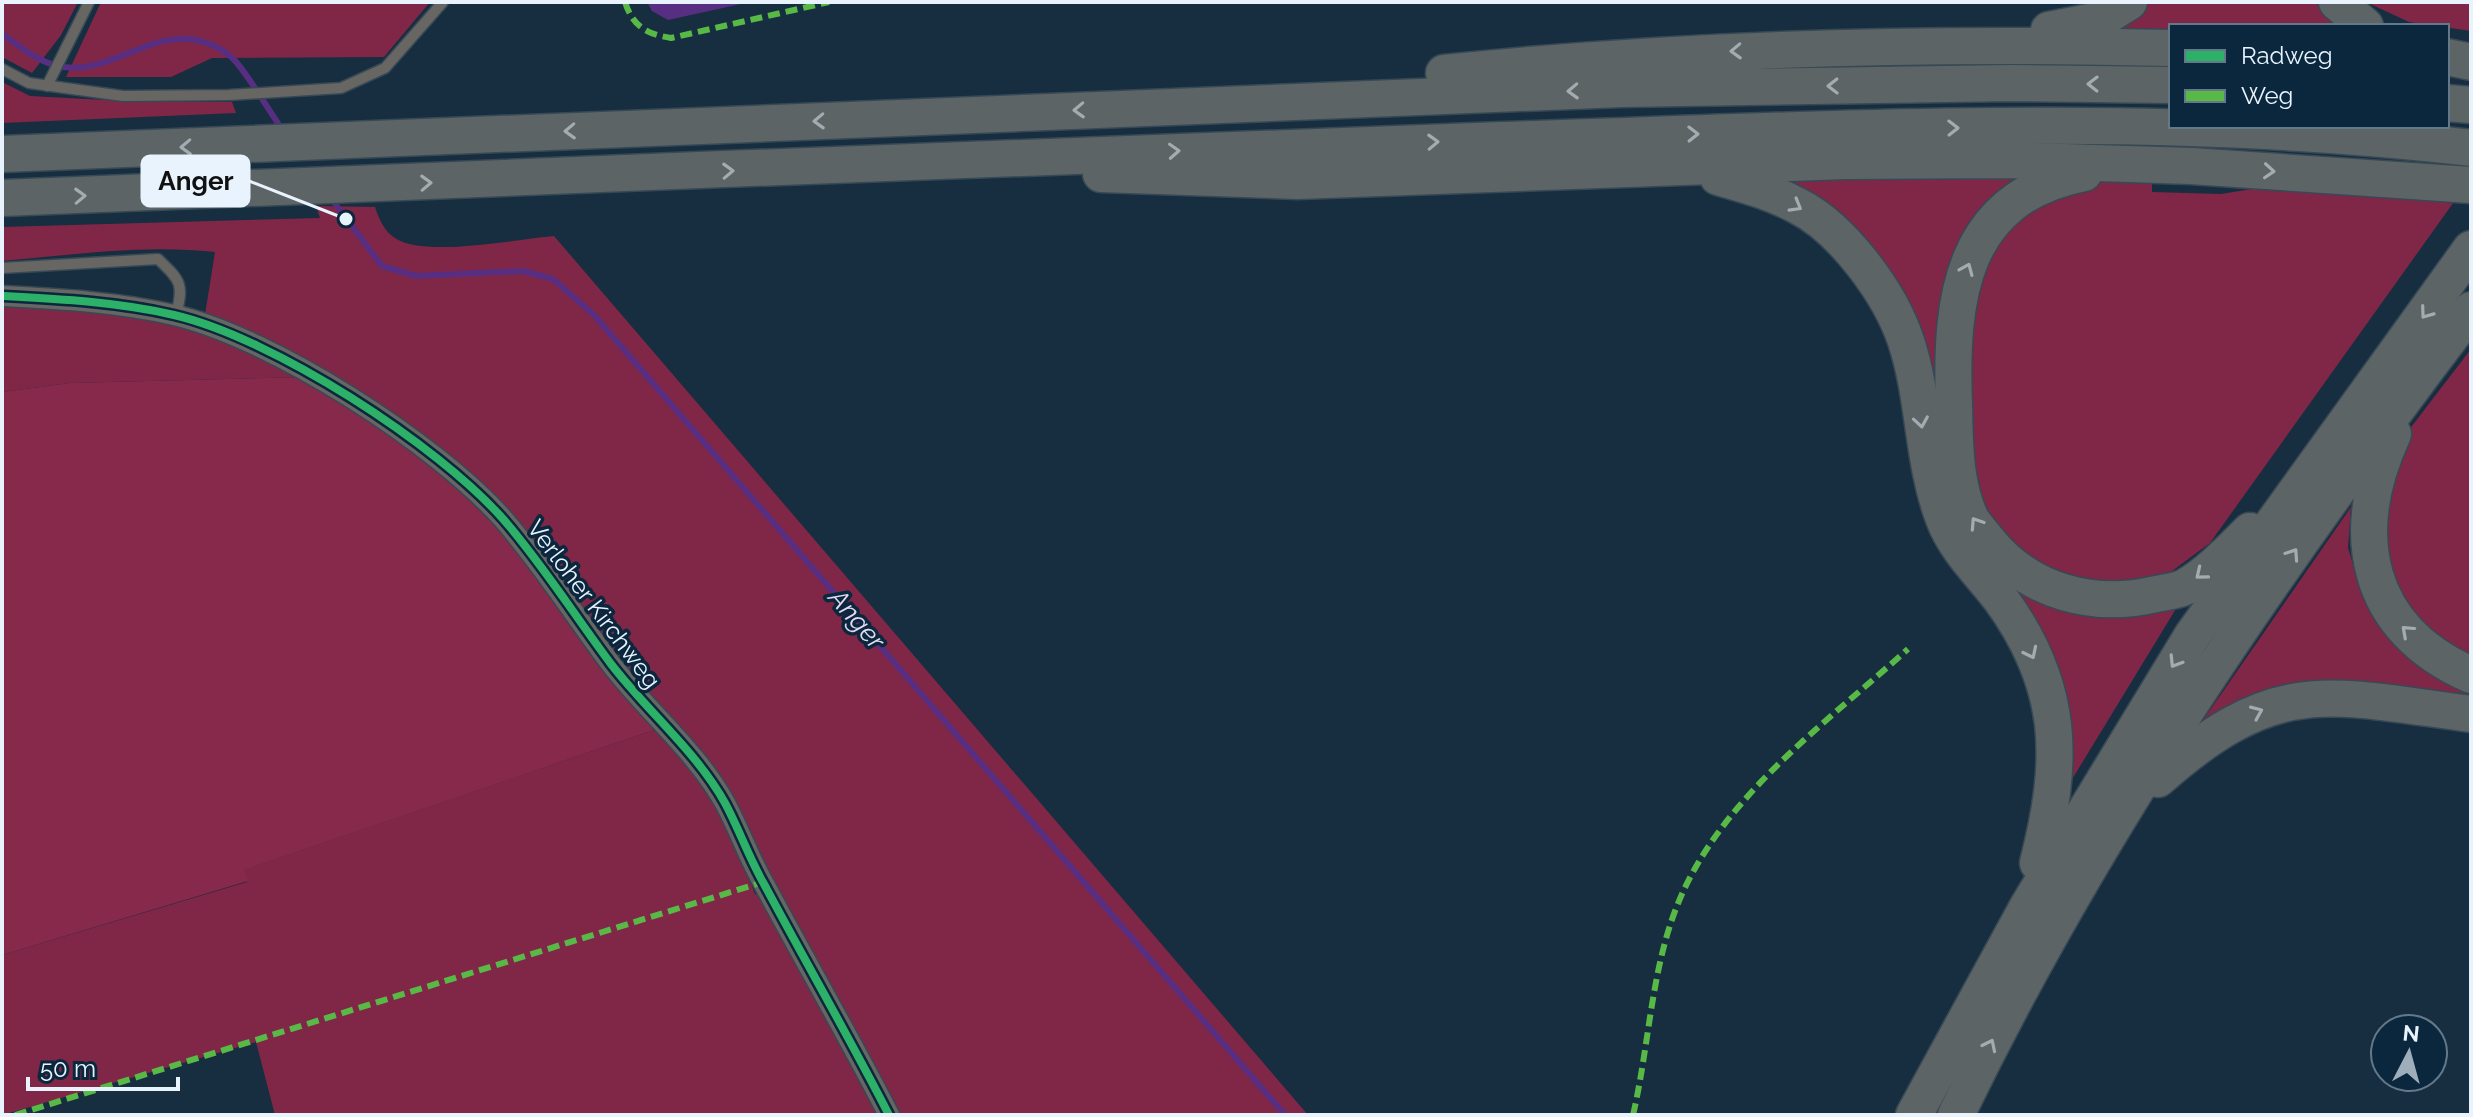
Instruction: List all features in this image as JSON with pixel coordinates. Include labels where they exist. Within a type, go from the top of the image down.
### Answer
[{"type":"highway","points":[[1982,43],[2100,20],[2129,2]]},
{"type":"highway","points":[[2337,2],[2342,10],[2362,24]]},
{"type":"highway","points":[[1241,103],[1395,79],[1721,51],[1982,43],[2169,48]]},
{"type":"highway","points":[[2449,57],[2471,62]]},
{"type":"highway","points":[[2449,66],[2471,68]]},
{"type":"highway","points":[[2,154],[1621,89],[2012,83],[2169,85]]},
{"type":"highway","points":[[2449,103],[2471,105]]},
{"type":"highway","points":[[2,198],[928,163],[1253,147],[2007,126],[2246,131],[2471,148]]},
{"type":"highway","points":[[928,163],[1185,180],[1265,181],[1845,161],[1988,160],[2191,166],[2471,185]]},
{"type":"highway","points":[[2191,166],[2091,171],[2049,180],[2015,202],[1981,236],[1960,286],[1952,352],[1955,465],[1970,518],[1999,555],[2034,582],[2079,596],[2124,602],[2185,587],[2237,545],[2318,462]]},
{"type":"highway","points":[[1641,169],[1715,176],[1762,189],[1801,207],[1852,251],[1881,287],[1906,341],[1934,491],[1945,522],[1968,561],[2000,599],[2024,639],[2049,698],[2057,750],[2052,811],[2028,906]]},
{"type":"highway","points":[[1914,1115],[2028,906],[2192,636],[2471,249]]},
{"type":"highway","points":[[1956,1115],[2009,1010],[2127,807],[2332,496],[2471,310]]},
{"type":"highway","points":[[2417,381],[2385,449],[2372,492],[2367,537],[2371,571],[2393,619],[2443,662],[2471,675]]},
{"type":"highway","points":[[2127,807],[2192,749],[2225,726],[2266,707],[2325,696],[2365,698],[2471,714]]},
{"type":"street","name":"Verloher Kirchweg","points":[[2,296],[100,303],[176,315],[258,348],[332,387],[425,449],[503,519],[629,687],[701,769],[724,801],[763,882],[889,1115]]},
{"type":"lane","points":[[49,80],[89,2]]},
{"type":"lane","points":[[2,69],[29,83],[49,80],[123,96],[229,95],[341,88],[385,68],[443,2]]},
{"type":"lane","points":[[2,268],[158,259],[176,277],[182,290],[176,315]]},
{"type":"shaded area","points":[[2,2],[78,2],[61,35],[32,73],[2,57]]},
{"type":"shaded area","points":[[101,2],[430,2],[384,57],[212,58],[171,77],[66,77]]},
{"type":"shaded area","points":[[647,2],[750,2],[668,20],[652,11]]},
{"type":"shaded area","points":[[2153,2],[2324,2],[2339,24],[2169,24],[2169,37],[2093,34]]},
{"type":"shaded area","points":[[2366,2],[2471,2],[2471,31],[2449,28],[2449,24],[2409,22]]},
{"type":"shaded area","points":[[2,82],[30,96],[142,102],[232,102],[236,113],[2,123]]},
{"type":"shaded area","points":[[2029,169],[1996,198],[1972,226],[1955,254],[1944,282],[1936,346],[1938,425],[1917,335],[1767,173]]},
{"type":"shaded area","points":[[2093,179],[2152,179],[2152,192],[2221,194],[2283,184],[2456,199],[2210,543],[2164,577],[2111,589],[2036,573],[1979,512],[1959,351],[1990,240],[2020,209]]},
{"type":"shaded area","points":[[316,206],[375,207],[391,235],[408,244],[427,247],[472,246],[554,236],[1308,1115],[893,1115],[727,801],[428,447],[204,321],[215,252],[135,250],[2,261],[2,227],[320,218]]},
{"type":"shaded area","points":[[2,301],[163,319],[246,343],[308,377],[70,383],[2,392]]},
{"type":"shaded area","points":[[2471,349],[2471,665],[2403,614],[2376,531],[2392,452]]},
{"type":"shaded area","points":[[308,377],[472,492],[663,727],[244,870],[248,881],[2,955],[2,392],[70,383]]},
{"type":"shaded area","points":[[2351,507],[2348,548],[2363,596],[2391,640],[2429,674],[2471,688],[2471,704],[2199,726]]},
{"type":"shaded area","points":[[1984,569],[2185,594],[2060,799],[2065,751]]},
{"type":"shaded area","points":[[663,727],[700,770],[752,867],[748,877],[755,894],[763,895],[886,1115],[275,1115],[256,1042],[2,1115],[2,955],[247,882],[243,870]]},
{"type":"waterway","name":"Anger","points":[[2,34],[47,63],[76,68],[98,64],[161,42],[182,39],[205,42],[235,60],[282,129]]},
{"type":"waterway","name":"Anger","points":[[330,197],[382,266],[416,276],[523,271],[553,279],[594,315],[1285,1115]]},
{"type":"marked path","points":[[625,2],[632,18],[642,28],[671,38],[829,2]]},
{"type":"marked path","points":[[1633,1115],[1661,957],[1677,906],[1696,867],[1719,831],[1777,766],[1908,649]]},
{"type":"marked path","points":[[15,1115],[763,882]]},
{"type":"cycle path","points":[[2,296],[132,307],[214,327],[258,346],[351,398],[438,459],[475,490],[518,537],[611,664],[713,784],[889,1115]]},
{"type":"place","name":"Anger","points":[[346,219]]}]
